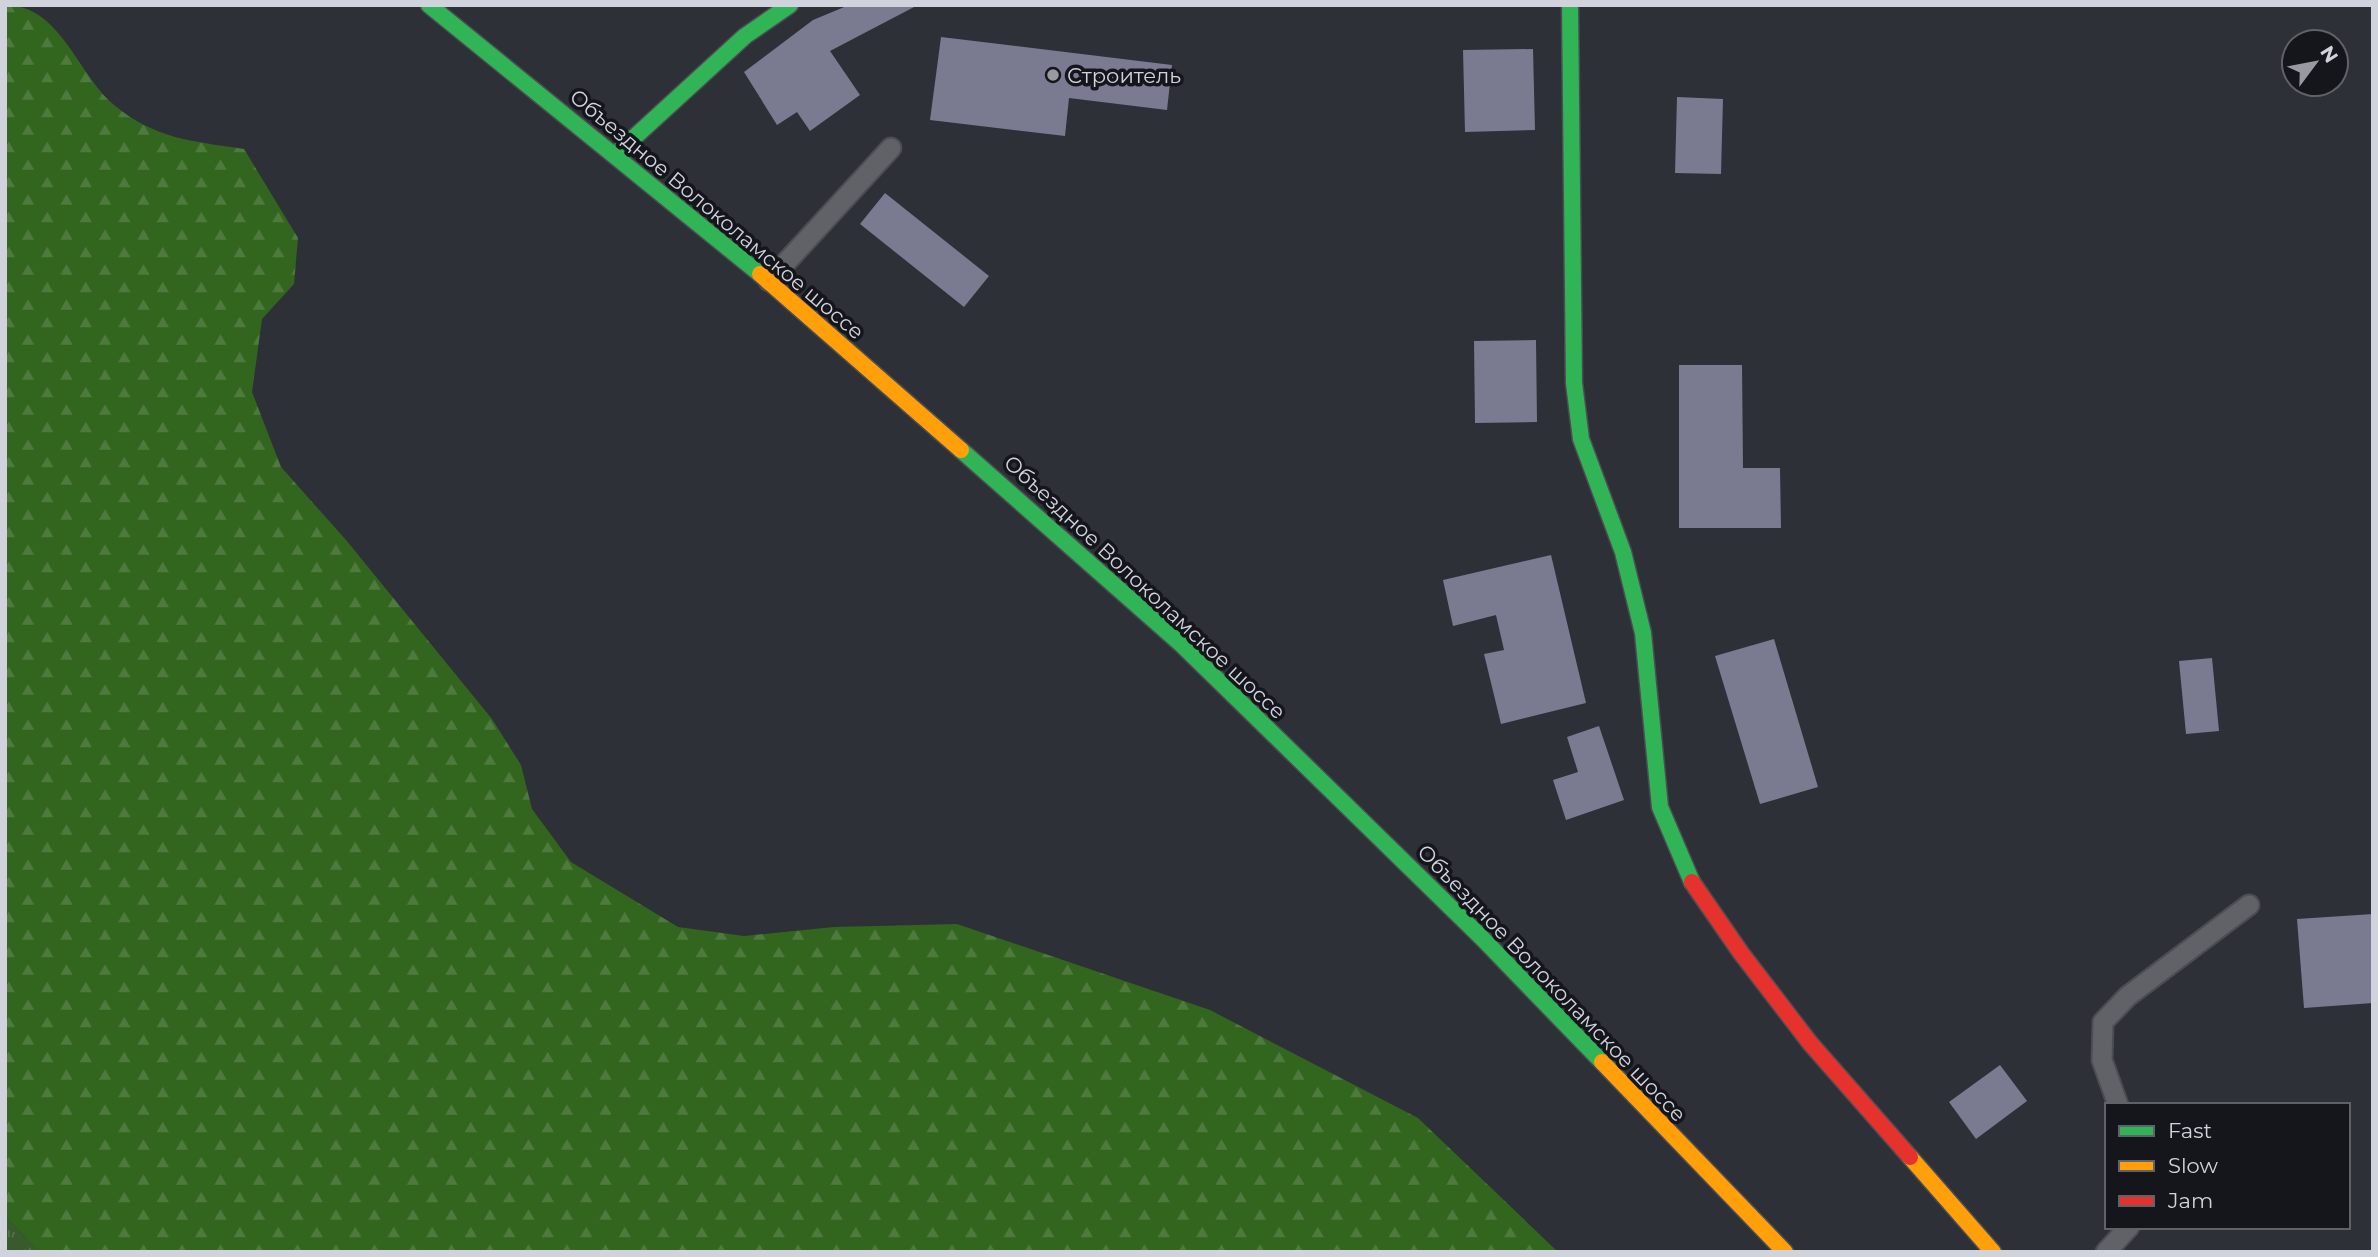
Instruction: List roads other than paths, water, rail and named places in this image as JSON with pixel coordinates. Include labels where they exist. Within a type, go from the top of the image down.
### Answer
[{"type":"main road","name":"Объездное Волоколамское шоссе","points":[[429,5],[769,281],[1181,644],[1482,938],[1785,1252]]},
{"type":"main road","points":[[615,155],[745,36],[790,5]]},
{"type":"main road","points":[[1570,5],[1574,383],[1581,439],[1623,552],[1643,633],[1661,807],[1670,838],[1688,876],[1810,1042],[1993,1252]]},
{"type":"lane","points":[[769,281],[891,148]]},
{"type":"lane","points":[[2117,1103],[2102,1060],[2103,1022],[2128,996],[2249,905]]},
{"type":"lane","points":[[2106,1252],[2127,1229]]},
{"type":"place","name":"Строитель","points":[[1053,75]]}]
